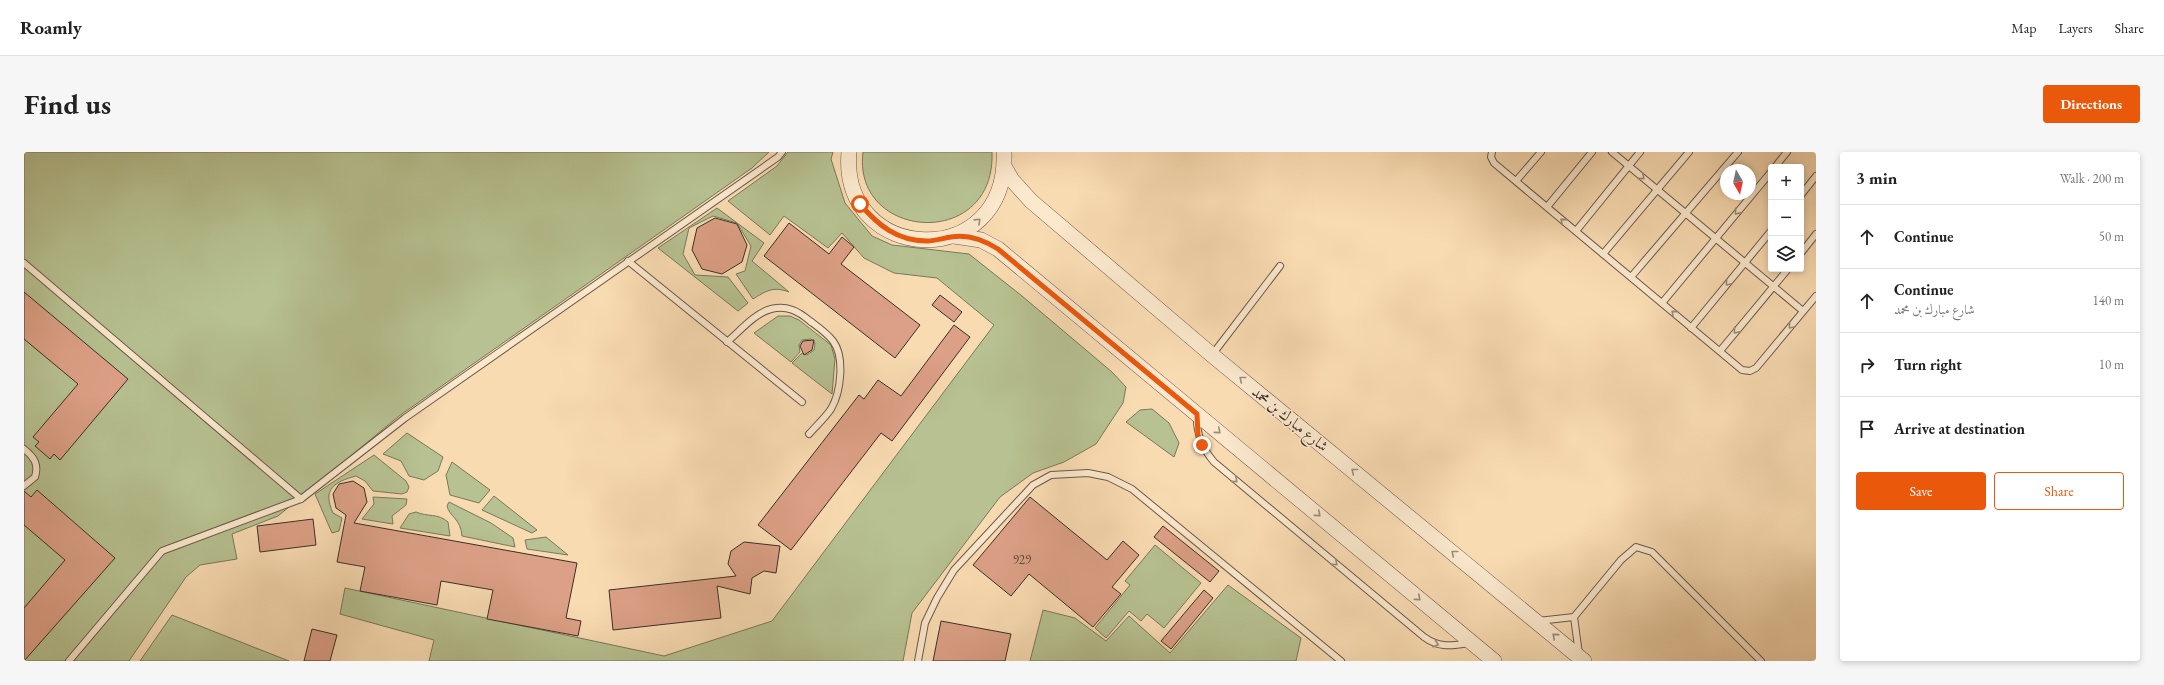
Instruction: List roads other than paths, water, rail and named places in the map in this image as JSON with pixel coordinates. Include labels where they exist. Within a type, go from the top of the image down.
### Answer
[{"type":"street","points":[[849,152],[850,180],[860,204],[877,224],[901,237],[927,241],[954,236],[973,226],[989,210],[1000,190],[1005,168],[1004,152]]},
{"type":"street","name":"شارع مبارك بن محمد","points":[[1005,168],[1017,186],[1031,201],[1212,355],[1582,659]]},
{"type":"street","points":[[954,236],[981,240],[998,249],[1494,661]]},
{"type":"lane","points":[[68,661],[162,551],[301,498],[405,418],[778,157],[782,152]]},
{"type":"lane","points":[[1492,152],[1491,157],[1494,163],[1742,370],[1753,370],[1816,296]]},
{"type":"lane","points":[[1516,181],[1540,152]]},
{"type":"lane","points":[[1546,207],[1592,152]]},
{"type":"lane","points":[[1612,152],[1803,311]]},
{"type":"lane","points":[[1576,231],[1640,152]]},
{"type":"lane","points":[[1603,254],[1689,152]]},
{"type":"lane","points":[[1631,277],[1738,152]]},
{"type":"lane","points":[[1777,164],[1787,152]]},
{"type":"lane","points":[[1662,303],[1768,176]]},
{"type":"lane","points":[[1804,190],[1816,176]]},
{"type":"lane","points":[[1804,249],[1816,234]]},
{"type":"lane","points":[[1691,328],[1768,235]]},
{"type":"lane","points":[[628,261],[802,402]]},
{"type":"lane","points":[[24,263],[301,498]]},
{"type":"lane","points":[[1212,355],[1280,266]]},
{"type":"lane","points":[[1720,352],[1785,272]]},
{"type":"lane","points":[[727,342],[762,313],[778,308],[794,310],[801,313],[830,337],[839,356],[836,398],[827,415],[809,434]]},
{"type":"lane","points":[[1197,414],[1198,435],[1207,454],[1214,462],[1424,637],[1438,645],[1446,646],[1472,642]]},
{"type":"lane","points":[[24,450],[35,460],[37,471],[32,481],[24,486]]},
{"type":"lane","points":[[918,661],[925,623],[937,598],[954,570],[1032,485],[1051,475],[1088,473],[1108,476],[1132,489],[1341,661]]},
{"type":"lane","points":[[1537,621],[1574,617],[1621,560],[1636,547],[1652,552],[1761,661]]},
{"type":"lane","points":[[1574,617],[1582,659]]}]
